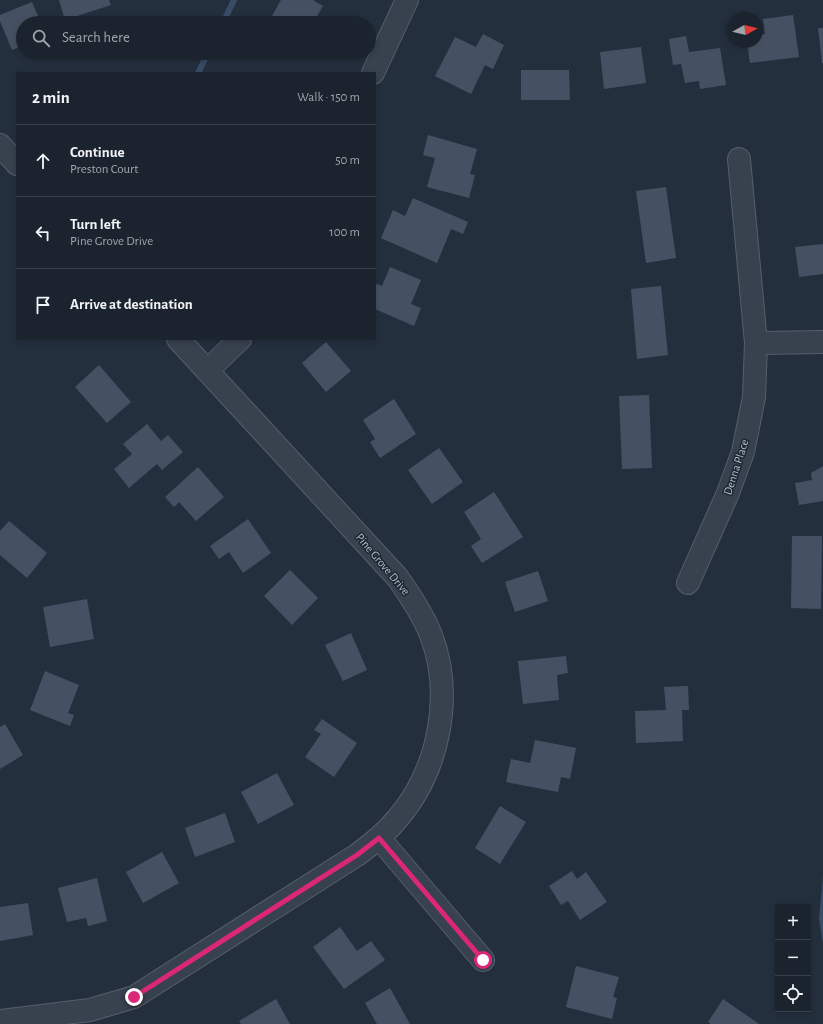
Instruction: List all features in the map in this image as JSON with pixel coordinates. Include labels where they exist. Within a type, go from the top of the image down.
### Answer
[{"type":"street","points":[[373,72],[407,0]]},
{"type":"street","points":[[0,145],[16,163]]},
{"type":"street","name":"Denna Place","points":[[688,583],[728,494],[743,452],[754,398],[756,343],[739,159]]},
{"type":"street","name":"Pine Grove Drive","points":[[0,1021],[90,1010],[134,997],[357,855],[379,838],[398,818],[415,795],[427,771],[436,744],[441,718],[442,689],[439,664],[431,635],[418,606],[397,577],[179,340]]},
{"type":"street","points":[[207,370],[239,340]]},
{"type":"street","points":[[756,343],[823,342]]},
{"type":"street","points":[[379,838],[483,960]]},
{"type":"water","points":[[823,876],[823,944],[819,919]]},
{"type":"building","points":[[59,0],[109,0],[111,5],[77,16],[64,16]]},
{"type":"building","points":[[281,0],[313,0],[323,6],[317,16],[272,16]]},
{"type":"building","points":[[32,2],[38,16],[16,16],[16,49],[12,50],[0,21],[0,15]]},
{"type":"building","points":[[793,15],[799,57],[750,63],[748,48],[763,48],[763,34],[765,34],[763,19]]},
{"type":"building","points":[[818,28],[823,28],[823,63],[822,63]]},
{"type":"building","points":[[483,34],[504,45],[493,69],[485,65],[471,94],[435,76],[455,37],[476,47]]},
{"type":"building","points":[[686,36],[689,52],[720,48],[726,85],[700,89],[699,81],[685,83],[681,64],[673,65],[669,39]]},
{"type":"building","points":[[641,47],[646,83],[604,89],[600,52]]},
{"type":"building","points":[[521,70],[569,70],[570,100],[521,100]]},
{"type":"building","points":[[428,135],[477,149],[470,174],[475,175],[469,198],[427,187],[435,158],[423,155]]},
{"type":"building","points":[[666,187],[676,258],[646,263],[636,191]]},
{"type":"building","points":[[413,198],[468,222],[463,234],[451,229],[437,263],[381,238],[393,210],[405,216]]},
{"type":"building","points":[[823,244],[823,274],[799,277],[795,247]]},
{"type":"building","points":[[390,267],[421,280],[411,304],[421,308],[414,326],[376,309],[376,283],[382,286]]},
{"type":"building","points":[[661,286],[668,355],[637,359],[631,289]]},
{"type":"building","points":[[326,342],[351,371],[326,392],[302,363]]},
{"type":"building","points":[[99,365],[131,402],[107,423],[75,387]]},
{"type":"building","points":[[649,395],[652,468],[622,469],[619,396]]},
{"type":"building","points":[[394,399],[416,434],[380,458],[370,442],[375,439],[363,420]]},
{"type":"building","points":[[147,424],[161,441],[168,435],[183,452],[162,470],[157,464],[129,488],[114,469],[132,454],[123,444]]},
{"type":"building","points":[[439,448],[463,482],[432,504],[408,470]]},
{"type":"building","points":[[823,466],[823,501],[799,505],[795,483],[812,480],[811,473]]},
{"type":"building","points":[[198,467],[224,497],[196,521],[179,502],[174,507],[165,497]]},
{"type":"building","points":[[494,492],[523,537],[482,563],[471,546],[481,539],[464,512]]},
{"type":"building","points":[[248,519],[271,553],[243,573],[229,552],[219,559],[210,546]]},
{"type":"building","points":[[9,521],[47,553],[27,578],[0,555],[0,531]]},
{"type":"building","points":[[792,536],[822,536],[821,609],[791,608]]},
{"type":"building","points":[[290,570],[318,598],[292,625],[264,596]]},
{"type":"building","points":[[538,571],[548,601],[515,612],[505,582]]},
{"type":"building","points":[[87,599],[94,639],[50,647],[43,607]]},
{"type":"building","points":[[351,633],[367,670],[343,681],[325,645]]},
{"type":"building","points":[[566,656],[568,673],[557,675],[559,700],[523,704],[518,661]]},
{"type":"building","points":[[45,671],[79,685],[68,713],[74,715],[70,726],[30,710]]},
{"type":"building","points":[[688,686],[689,710],[682,710],[683,741],[636,743],[635,711],[666,710],[664,687]]},
{"type":"building","points":[[322,719],[357,743],[334,777],[305,757],[321,734],[314,730]]},
{"type":"building","points":[[5,724],[23,755],[0,769],[0,727]]},
{"type":"building","points":[[535,740],[576,748],[570,779],[561,777],[558,792],[506,782],[511,759],[530,763]]},
{"type":"building","points":[[277,773],[294,805],[258,824],[241,792]]},
{"type":"building","points":[[500,806],[526,822],[500,864],[475,848]]},
{"type":"building","points":[[225,813],[235,842],[195,857],[185,828]]},
{"type":"building","points":[[162,852],[179,883],[143,903],[126,872]]},
{"type":"building","points":[[572,871],[577,879],[586,872],[607,902],[580,920],[568,901],[561,905],[549,886]]},
{"type":"building","points":[[97,878],[107,921],[88,926],[86,918],[67,922],[58,888]]},
{"type":"building","points":[[28,903],[33,935],[0,941],[0,907]]},
{"type":"building","points":[[340,927],[357,951],[371,941],[385,960],[344,989],[313,947]]},
{"type":"building","points":[[576,966],[619,977],[613,997],[617,998],[612,1019],[566,1007]]},
{"type":"building","points":[[390,988],[410,1024],[377,1024],[365,1003]]},
{"type":"building","points":[[276,999],[290,1024],[241,1024],[239,1021]]},
{"type":"building","points":[[723,999],[759,1024],[711,1024],[708,1022]]},
{"type":"waterway","points":[[226,16],[234,0]]},
{"type":"waterway","points":[[198,72],[204,60]]},
{"type":"route","points":[[134,997],[357,855],[379,838],[483,960]]}]
